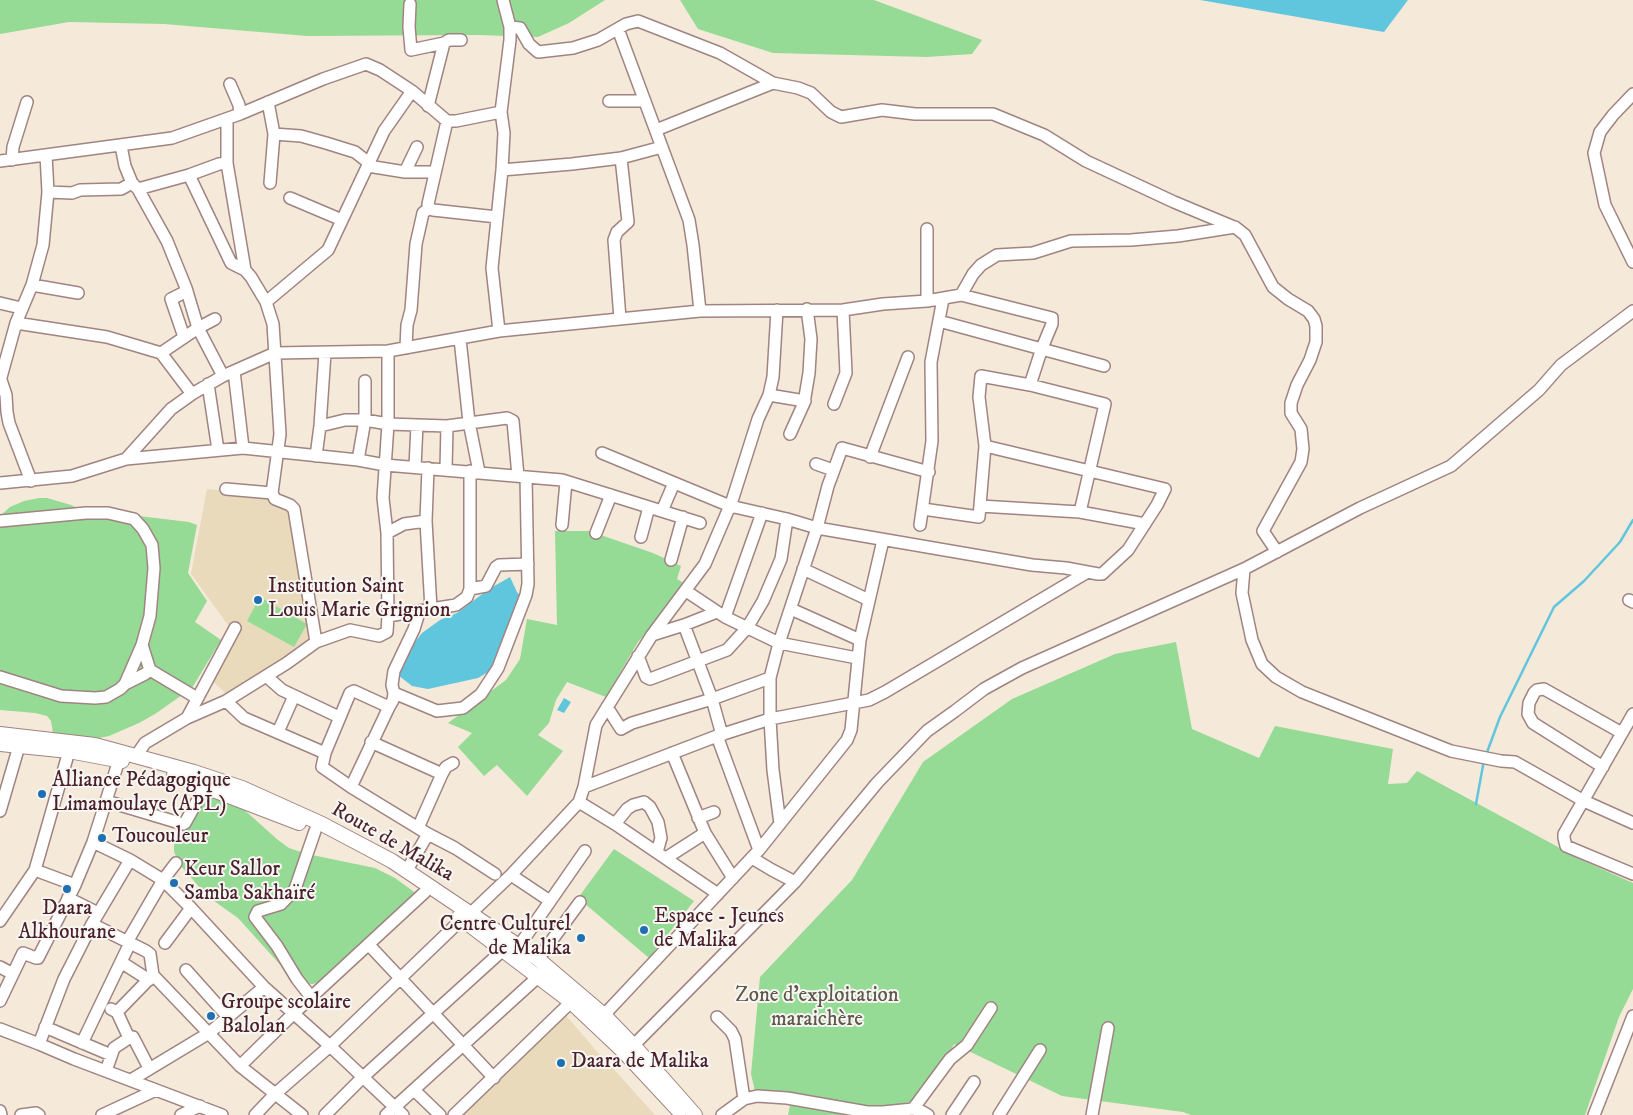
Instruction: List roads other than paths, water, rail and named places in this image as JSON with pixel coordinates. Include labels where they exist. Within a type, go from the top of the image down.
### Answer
[{"type":"main road","name":"Route de Malika","points":[[0,734],[96,745],[242,788],[322,824],[407,870],[466,916],[503,950],[539,976],[630,1049],[695,1115]]},
{"type":"main road","name":"Route de Malika","points":[[0,744],[69,751],[119,760],[179,777],[315,831],[387,868],[538,959],[604,1015],[683,1115]]},
{"type":"street","points":[[499,331],[492,268],[502,170],[504,133],[501,112],[510,40],[510,26],[503,0]]},
{"type":"street","points":[[410,4],[411,50],[444,43],[449,40],[461,40]]},
{"type":"street","points":[[510,26],[520,28],[529,44],[538,52],[573,48],[598,40],[626,24],[638,21],[720,53],[773,84],[798,88],[811,93],[831,112],[841,117],[882,110],[915,114],[993,114],[1044,135],[1086,161],[1174,202],[1235,227],[1245,235],[1273,287],[1308,311],[1314,319],[1316,326],[1316,342],[1291,403],[1291,414],[1301,429],[1303,449],[1301,462],[1264,531],[1276,552]]},
{"type":"street","points":[[618,29],[689,220],[700,311]]},
{"type":"street","points":[[428,106],[444,43]]},
{"type":"street","points":[[0,161],[172,138],[227,119],[323,79],[366,64],[380,70],[412,91],[447,121],[501,112]]},
{"type":"street","points":[[230,84],[239,105],[240,114]]},
{"type":"street","points":[[656,130],[773,84]]},
{"type":"street","points":[[266,302],[328,250],[384,131],[412,91]]},
{"type":"street","points":[[1633,94],[1600,132],[1594,153],[1605,205],[1633,262]]},
{"type":"street","points":[[609,101],[645,101]]},
{"type":"street","points":[[12,160],[13,147],[27,102]]},
{"type":"street","points":[[268,102],[274,134],[270,184]]},
{"type":"street","points":[[227,119],[227,164],[245,270],[266,302],[274,324],[280,434],[276,452],[272,493],[275,499],[290,505],[294,509],[316,642]]},
{"type":"street","points":[[429,208],[428,204],[447,121]]},
{"type":"street","points":[[274,134],[301,136],[326,142],[355,152],[368,164],[405,172],[435,172]]},
{"type":"street","points":[[121,146],[125,166],[167,241],[187,292],[198,328],[228,373],[243,448]]},
{"type":"street","points":[[405,172],[417,147]]},
{"type":"street","points":[[502,170],[621,158],[662,147]]},
{"type":"street","points":[[31,481],[9,423],[6,395],[0,380],[16,323],[32,285],[43,245],[48,192],[46,155]]},
{"type":"street","points":[[620,319],[614,240],[617,232],[628,222],[621,158]]},
{"type":"street","points":[[48,192],[72,192],[135,186],[189,175],[219,164],[227,164]]},
{"type":"street","points":[[189,175],[231,263],[245,270]]},
{"type":"street","points":[[290,198],[342,220]]},
{"type":"street","points":[[429,208],[497,217]]},
{"type":"street","points":[[406,348],[416,244],[423,213],[429,208]]},
{"type":"street","points":[[961,295],[972,274],[981,265],[997,255],[1033,253],[1071,241],[1131,240],[1178,236],[1235,227]]},
{"type":"street","points":[[927,229],[927,301]]},
{"type":"street","points":[[32,285],[78,293]]},
{"type":"street","points":[[184,338],[171,299],[187,292]]},
{"type":"street","points":[[126,459],[171,410],[192,394],[228,373],[276,353],[388,351],[499,331],[700,311],[843,310],[883,304],[943,299],[961,295],[1052,318],[1052,324],[1030,385]]},
{"type":"street","points":[[920,525],[929,472],[933,425],[931,362],[943,299]]},
{"type":"street","points":[[0,303],[21,308]]},
{"type":"street","points":[[255,1115],[275,1094],[330,1046],[511,875],[578,802],[584,787],[596,725],[652,634],[705,564],[730,506],[773,377],[777,310]]},
{"type":"street","points":[[790,434],[805,401],[811,353],[807,310]]},
{"type":"street","points":[[834,404],[846,373],[843,310]]},
{"type":"street","points":[[630,1049],[796,882],[877,783],[927,731],[984,689],[1022,668],[1244,568],[1360,508],[1451,466],[1539,390],[1562,365],[1633,311]]},
{"type":"street","points":[[161,353],[216,318]]},
{"type":"street","points":[[939,321],[1104,366]]},
{"type":"street","points":[[16,323],[107,337],[161,353],[192,394]]},
{"type":"street","points":[[388,616],[456,605],[468,596],[470,589],[474,472],[460,339]]},
{"type":"street","points":[[136,756],[145,743],[188,718],[226,700],[287,663],[316,642],[350,630],[379,636],[387,632],[387,533],[384,498],[388,424],[388,351]]},
{"type":"street","points":[[316,456],[325,353]]},
{"type":"street","points":[[870,457],[908,357]]},
{"type":"street","points":[[923,509],[979,517],[985,446],[979,397],[981,376],[1030,385],[1105,404],[1080,512]]},
{"type":"street","points":[[358,460],[365,420],[365,381]]},
{"type":"street","points":[[208,384],[218,450]]},
{"type":"street","points":[[768,395],[805,401]]},
{"type":"street","points":[[320,426],[345,420],[447,426],[507,418],[513,421],[522,476],[528,584],[526,595],[498,668],[481,694],[463,708],[437,711],[394,693]]},
{"type":"street","points":[[414,467],[417,425]]},
{"type":"street","points":[[446,469],[447,426]]},
{"type":"street","points":[[602,453],[730,506],[817,528],[1032,565],[1102,574],[1128,550],[1157,506],[1165,489],[985,446]]},
{"type":"street","points":[[0,483],[72,476],[126,459],[243,448],[358,460],[385,465],[522,476],[566,482],[700,523]]},
{"type":"street","points":[[780,824],[773,770],[770,678],[779,644],[817,528],[833,470],[842,448],[929,472]]},
{"type":"street","points":[[816,464],[833,470]]},
{"type":"street","points":[[428,468],[426,521],[431,609]]},
{"type":"street","points":[[562,525],[566,482]]},
{"type":"street","points":[[662,511],[674,483]]},
{"type":"street","points":[[226,489],[272,493]]},
{"type":"street","points":[[596,534],[611,495]]},
{"type":"street","points":[[980,506],[1080,512],[1145,524]]},
{"type":"street","points":[[641,538],[649,507]]},
{"type":"street","points":[[0,521],[108,513],[134,519],[143,529],[152,545],[154,568],[150,616],[142,645],[125,684]]},
{"type":"street","points":[[721,615],[762,513]]},
{"type":"street","points":[[671,560],[683,517]]},
{"type":"street","points":[[638,656],[646,677],[650,679],[727,650],[747,628],[776,572],[784,546],[787,519]]},
{"type":"street","points":[[387,533],[404,524],[426,521]]},
{"type":"street","points":[[604,1015],[755,854],[847,740],[851,730],[860,640],[883,540]]},
{"type":"street","points":[[470,589],[486,586],[499,565],[528,564]]},
{"type":"street","points":[[1244,568],[1242,593],[1252,640],[1262,664],[1276,676],[1302,692],[1452,751],[1515,762],[1584,801],[1633,823]]},
{"type":"street","points":[[803,569],[869,600]]},
{"type":"street","points":[[584,787],[672,753],[770,719],[869,700],[886,692],[1086,572]]},
{"type":"street","points":[[686,591],[721,615],[779,644],[857,658]]},
{"type":"street","points":[[791,609],[860,640]]},
{"type":"street","points":[[351,788],[371,742],[393,700],[392,685],[394,671],[414,630],[418,616],[416,612]]},
{"type":"street","points":[[652,634],[721,615]]},
{"type":"street","points":[[684,626],[712,699],[720,736],[755,854],[772,870],[796,882]]},
{"type":"street","points":[[188,718],[235,628]]},
{"type":"street","points":[[142,645],[150,670],[197,698]]},
{"type":"street","points":[[0,677],[61,696],[96,698],[106,697],[150,670]]},
{"type":"street","points":[[266,676],[282,690],[339,717]]},
{"type":"street","points":[[607,707],[621,729],[640,720],[712,699],[770,678]]},
{"type":"street","points":[[1603,767],[1533,723],[1528,714],[1529,703],[1537,690],[1544,689],[1629,724],[1564,834],[1564,842],[1566,846],[1633,874]]},
{"type":"street","points":[[389,707],[352,691],[339,717],[325,753],[322,767],[351,788],[455,848],[495,874]]},
{"type":"street","points":[[278,732],[294,696]]},
{"type":"street","points":[[226,700],[244,718],[325,753]]},
{"type":"street","points":[[371,742],[442,774]]},
{"type":"street","points":[[0,811],[19,746]]},
{"type":"street","points":[[2,916],[35,870],[69,751]]},
{"type":"street","points":[[672,753],[705,833],[733,878]]},
{"type":"street","points":[[0,1001],[23,953],[38,958],[75,885],[93,842],[119,760]]},
{"type":"street","points":[[407,870],[423,831],[442,774],[446,767],[453,763]]},
{"type":"street","points":[[106,801],[183,824],[205,787]]},
{"type":"street","points":[[578,802],[615,824],[718,894]]},
{"type":"street","points":[[615,824],[633,804],[644,802],[650,807],[658,822],[662,855]]},
{"type":"street","points":[[698,818],[714,812]]},
{"type":"street","points":[[311,997],[296,979],[277,946],[255,917],[258,911],[281,904],[294,888],[315,831]]},
{"type":"street","points":[[662,855],[705,833]]},
{"type":"street","points":[[93,842],[130,860],[163,880],[264,987],[364,1077],[395,1112],[414,1090],[539,976]]},
{"type":"street","points":[[519,946],[585,850]]},
{"type":"street","points":[[39,1044],[58,992],[98,913],[130,860]]},
{"type":"street","points":[[82,1043],[121,962],[128,942],[163,880],[176,864]]},
{"type":"street","points":[[35,870],[75,885]]},
{"type":"street","points":[[511,875],[550,901]]},
{"type":"street","points":[[240,1066],[311,997],[425,892]]},
{"type":"street","points":[[68,898],[98,913]]},
{"type":"street","points":[[538,959],[580,902]]},
{"type":"street","points":[[165,943],[191,908]]},
{"type":"street","points":[[92,924],[142,948],[150,954],[151,978],[116,1012]]},
{"type":"street","points":[[369,945],[494,1078]]},
{"type":"street","points":[[324,1115],[503,950]]},
{"type":"street","points":[[121,962],[151,978],[209,1033],[240,1066],[300,1114]]},
{"type":"street","points":[[0,968],[12,974]]},
{"type":"street","points":[[186,970],[228,1017]]},
{"type":"street","points":[[131,1080],[209,1033],[264,987]]},
{"type":"street","points":[[454,1115],[571,1002]]},
{"type":"street","points":[[101,1003],[116,1012],[129,1038]]},
{"type":"street","points":[[913,1109],[950,1058],[967,1045],[991,1008]]},
{"type":"street","points":[[1594,1115],[1628,1044],[1633,1016]]},
{"type":"street","points":[[717,1018],[731,1031],[735,1039],[744,1099]]},
{"type":"street","points":[[45,1027],[111,1055]]},
{"type":"street","points":[[1092,1115],[1108,1028]]},
{"type":"street","points":[[0,1029],[74,1060],[222,1115]]},
{"type":"street","points":[[106,1071],[116,1045],[133,1037],[149,1068]]},
{"type":"street","points":[[1003,1114],[1040,1050]]},
{"type":"street","points":[[952,1115],[974,1082]]},
{"type":"street","points":[[102,1115],[156,1090]]},
{"type":"street","points":[[414,1090],[440,1115]]},
{"type":"street","points":[[722,1115],[744,1099],[757,1096],[788,1098],[875,1112],[913,1109],[928,1115]]},
{"type":"street","points":[[182,1115],[200,1106]]},
{"type":"street","points":[[0,1111],[1,1115]]},
{"type":"street","points":[[21,1115],[36,1113],[39,1115]]},
{"type":"water","points":[[1200,0],[1408,0],[1384,32]]},
{"type":"water","points":[[510,577],[522,598],[525,615],[512,633],[493,669],[478,678],[428,689],[412,686],[398,675],[397,665],[422,633],[440,620],[457,613],[489,589]]},
{"type":"water","points":[[564,698],[571,702],[564,713],[557,710]]},
{"type":"waterway","points":[[1486,755],[1500,717],[1554,607],[1584,581],[1620,542],[1633,520]]},
{"type":"waterway","points":[[1476,804],[1484,760]]},
{"type":"place","name":"Institution Saint Louis Marie Grignion","points":[[258,600]]},
{"type":"place","name":"Alliance Pédagogique Limamoulaye (APL)","points":[[42,794]]},
{"type":"place","name":"Toucouleur","points":[[102,838]]},
{"type":"place","name":"Keur Sallor Samba Sakhaïré","points":[[174,883]]},
{"type":"place","name":"Daara Alkhourane","points":[[67,889]]},
{"type":"place","name":"Espace - Jeunes de Malika","points":[[644,930]]},
{"type":"place","name":"Centre Culturel de Malika","points":[[581,938]]},
{"type":"place","name":"Groupe scolaire Balolan","points":[[211,1016]]},
{"type":"place","name":"Daara de Malika","points":[[561,1063]]},
{"type":"park label","name":"Zone d'exploitation maraichère","points":[[817,1009]]}]
